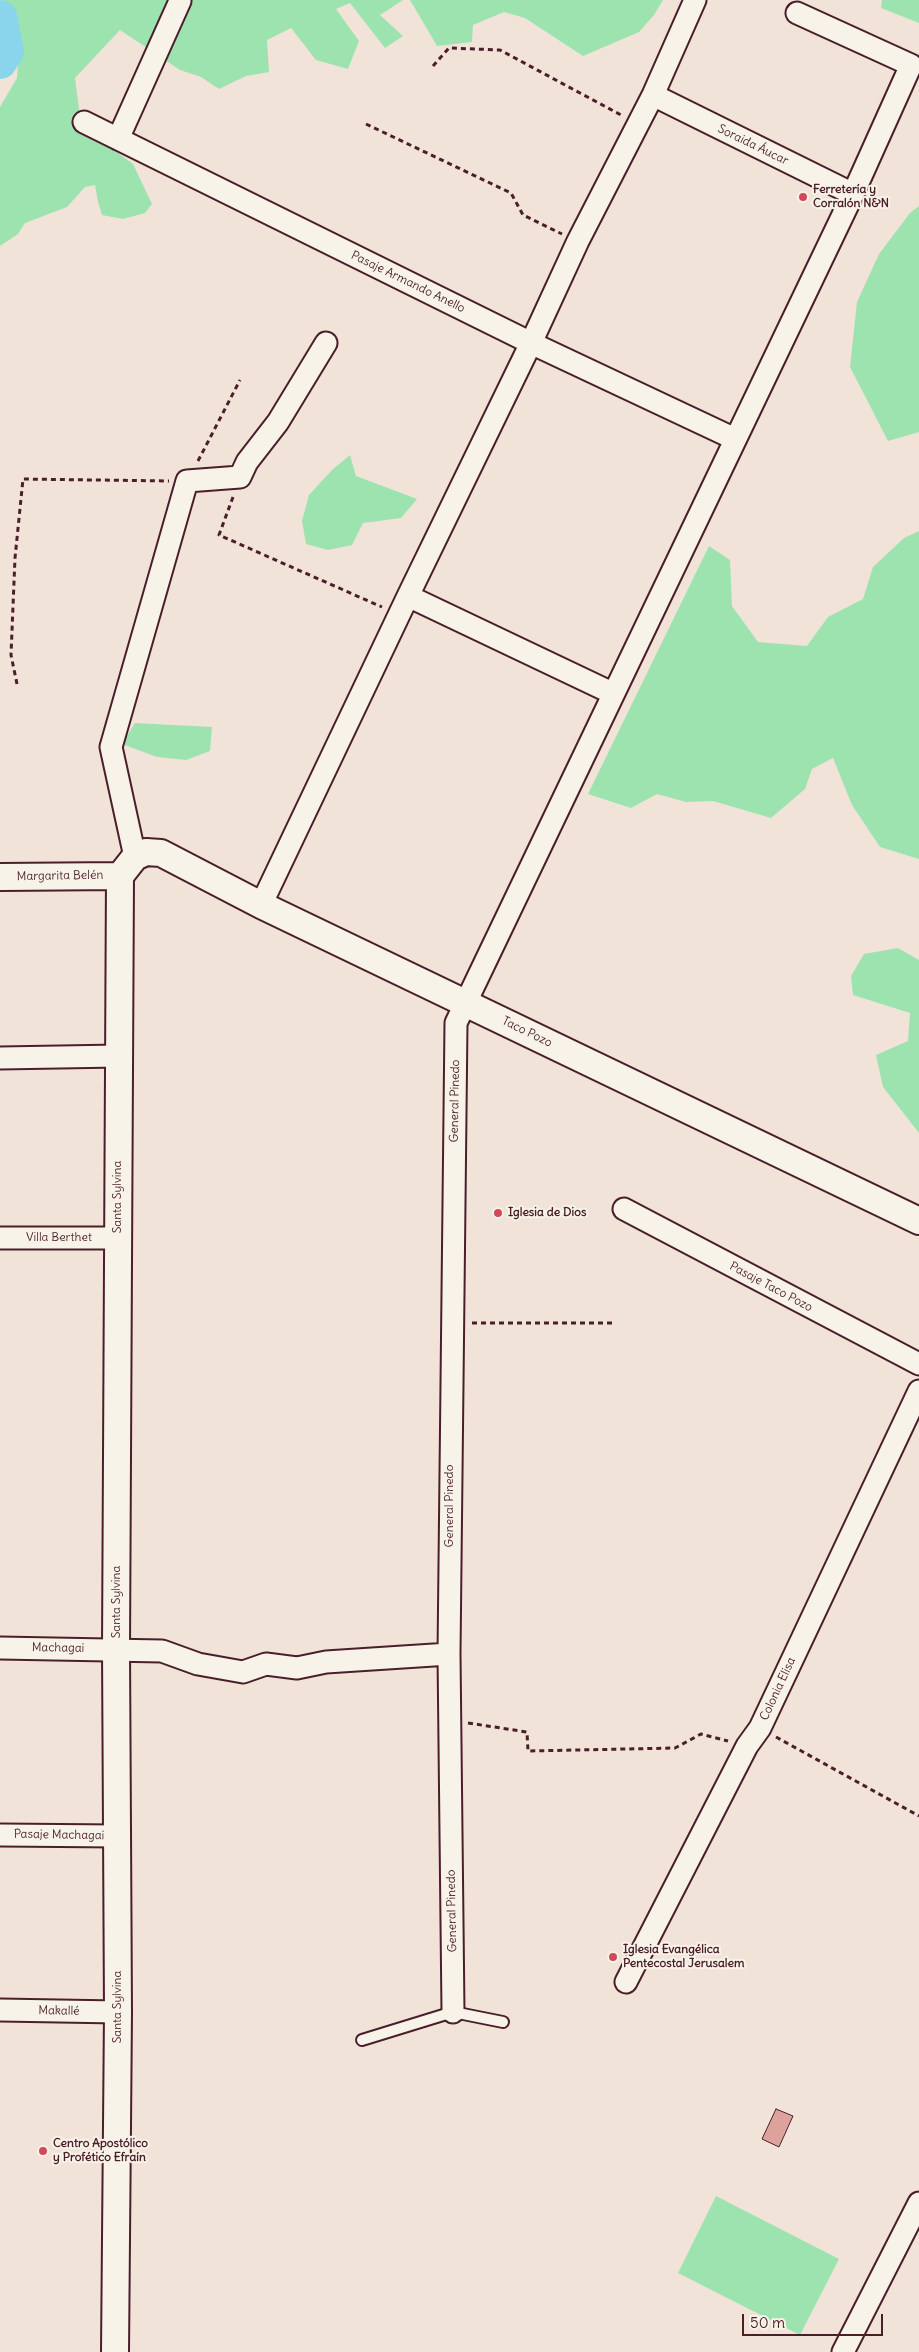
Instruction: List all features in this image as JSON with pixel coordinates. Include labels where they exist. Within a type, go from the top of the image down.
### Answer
[{"type":"street","points":[[261,904],[531,343],[578,241],[639,125],[695,0]]},
{"type":"street","points":[[118,139],[180,1]]},
{"type":"street","name":"General Pinedo","points":[[454,2012],[449,1654],[456,1024],[612,694],[853,194],[911,64],[797,13]]},
{"type":"street","name":"Soraida Áucar","points":[[653,95],[853,194]]},
{"type":"street","name":"Pasaje Armando Anello","points":[[84,122],[531,343],[735,438]]},
{"type":"street","points":[[127,866],[111,748],[187,481],[240,477],[247,462],[278,422],[326,343]]},
{"type":"street","points":[[403,606],[612,694]]},
{"type":"street","name":"Taco Pozo","points":[[127,866],[146,852],[161,852],[261,904],[919,1221]]},
{"type":"street","name":"Margarita Belén","points":[[0,877],[127,866]]},
{"type":"street","name":"Santa Sylvina","points":[[115,2352],[118,2012],[116,1649],[119,1056],[127,866]]},
{"type":"street","points":[[0,1058],[119,1056]]},
{"type":"street","name":"Pasaje Taco Pozo","points":[[624,1209],[919,1364]]},
{"type":"street","name":"Villa Berthet","points":[[0,1238],[118,1238]]},
{"type":"street","name":"Colonia Elisa","points":[[626,1982],[747,1746],[760,1728],[919,1391]]},
{"type":"street","name":"Machagai","points":[[0,1648],[162,1651],[198,1664],[243,1672],[266,1664],[297,1668],[326,1662],[449,1654]]},
{"type":"street","name":"Pasaje Machagai","points":[[0,1835],[118,1836]]},
{"type":"street","name":"Makallé","points":[[0,2010],[118,2012]]},
{"type":"street","points":[[843,2352],[919,2203]]},
{"type":"lane","points":[[362,2040],[454,2012],[503,2022]]},
{"type":"path","points":[[433,66],[449,48],[500,50],[639,125]]},
{"type":"path","points":[[366,124],[511,193],[523,215],[578,241]]},
{"type":"path","points":[[17,684],[11,655],[15,558],[23,479],[187,481],[240,380]]},
{"type":"path","points":[[240,477],[219,535],[403,606]]},
{"type":"path","points":[[452,1322],[612,1323]]},
{"type":"path","points":[[450,1721],[527,1732],[528,1752],[675,1748],[701,1734],[747,1746]]},
{"type":"path","points":[[760,1728],[919,1816]]},
{"type":"green space","points":[[4,0],[403,0],[380,15],[403,36],[385,48],[350,3],[336,9],[359,41],[348,69],[316,60],[291,28],[267,40],[269,72],[246,76],[219,89],[201,77],[180,70],[120,30],[75,78],[80,117],[80,134],[114,150],[133,164],[152,204],[145,213],[123,219],[102,215],[95,185],[85,187],[67,207],[25,223],[18,234],[0,246],[0,107],[17,78],[19,48]]},
{"type":"green space","points":[[410,0],[663,0],[654,15],[639,32],[583,56],[525,18],[504,12],[473,25],[472,42],[437,46]]},
{"type":"green space","points":[[882,0],[919,0],[919,23],[881,8]]},
{"type":"green space","points":[[919,206],[919,432],[888,441],[850,367],[857,302],[879,254],[910,213]]},
{"type":"green space","points":[[350,455],[356,476],[417,499],[401,518],[363,523],[352,545],[328,550],[306,544],[302,521],[309,495],[332,470]]},
{"type":"green space","points":[[919,531],[919,859],[880,847],[852,805],[833,758],[812,769],[805,789],[771,818],[713,801],[686,802],[657,794],[631,808],[588,794],[709,546],[730,560],[732,606],[758,642],[807,646],[828,617],[863,599],[873,567],[904,538]]},
{"type":"green space","points":[[135,723],[212,727],[210,751],[186,760],[157,757],[122,744]]},
{"type":"green space","points":[[898,948],[919,960],[919,1133],[883,1087],[876,1055],[908,1041],[910,1013],[853,995],[851,976],[864,954]]},
{"type":"green space","points":[[716,2196],[839,2259],[800,2335],[678,2273]]},
{"type":"building","points":[[776,2109],[793,2116],[779,2147],[762,2139]]},
{"type":"waterway","points":[[0,17],[7,51],[0,62]]},
{"type":"place","name":"Ferretería y Corralón N&N","points":[[803,197]]},
{"type":"place","name":"Iglesia de Dios","points":[[498,1213]]},
{"type":"place","name":"Iglesia Evangélica Pentecostal Jerusalem","points":[[613,1957]]},
{"type":"place","name":"Centro Apostólico y Profético Efraín","points":[[43,2151]]}]
